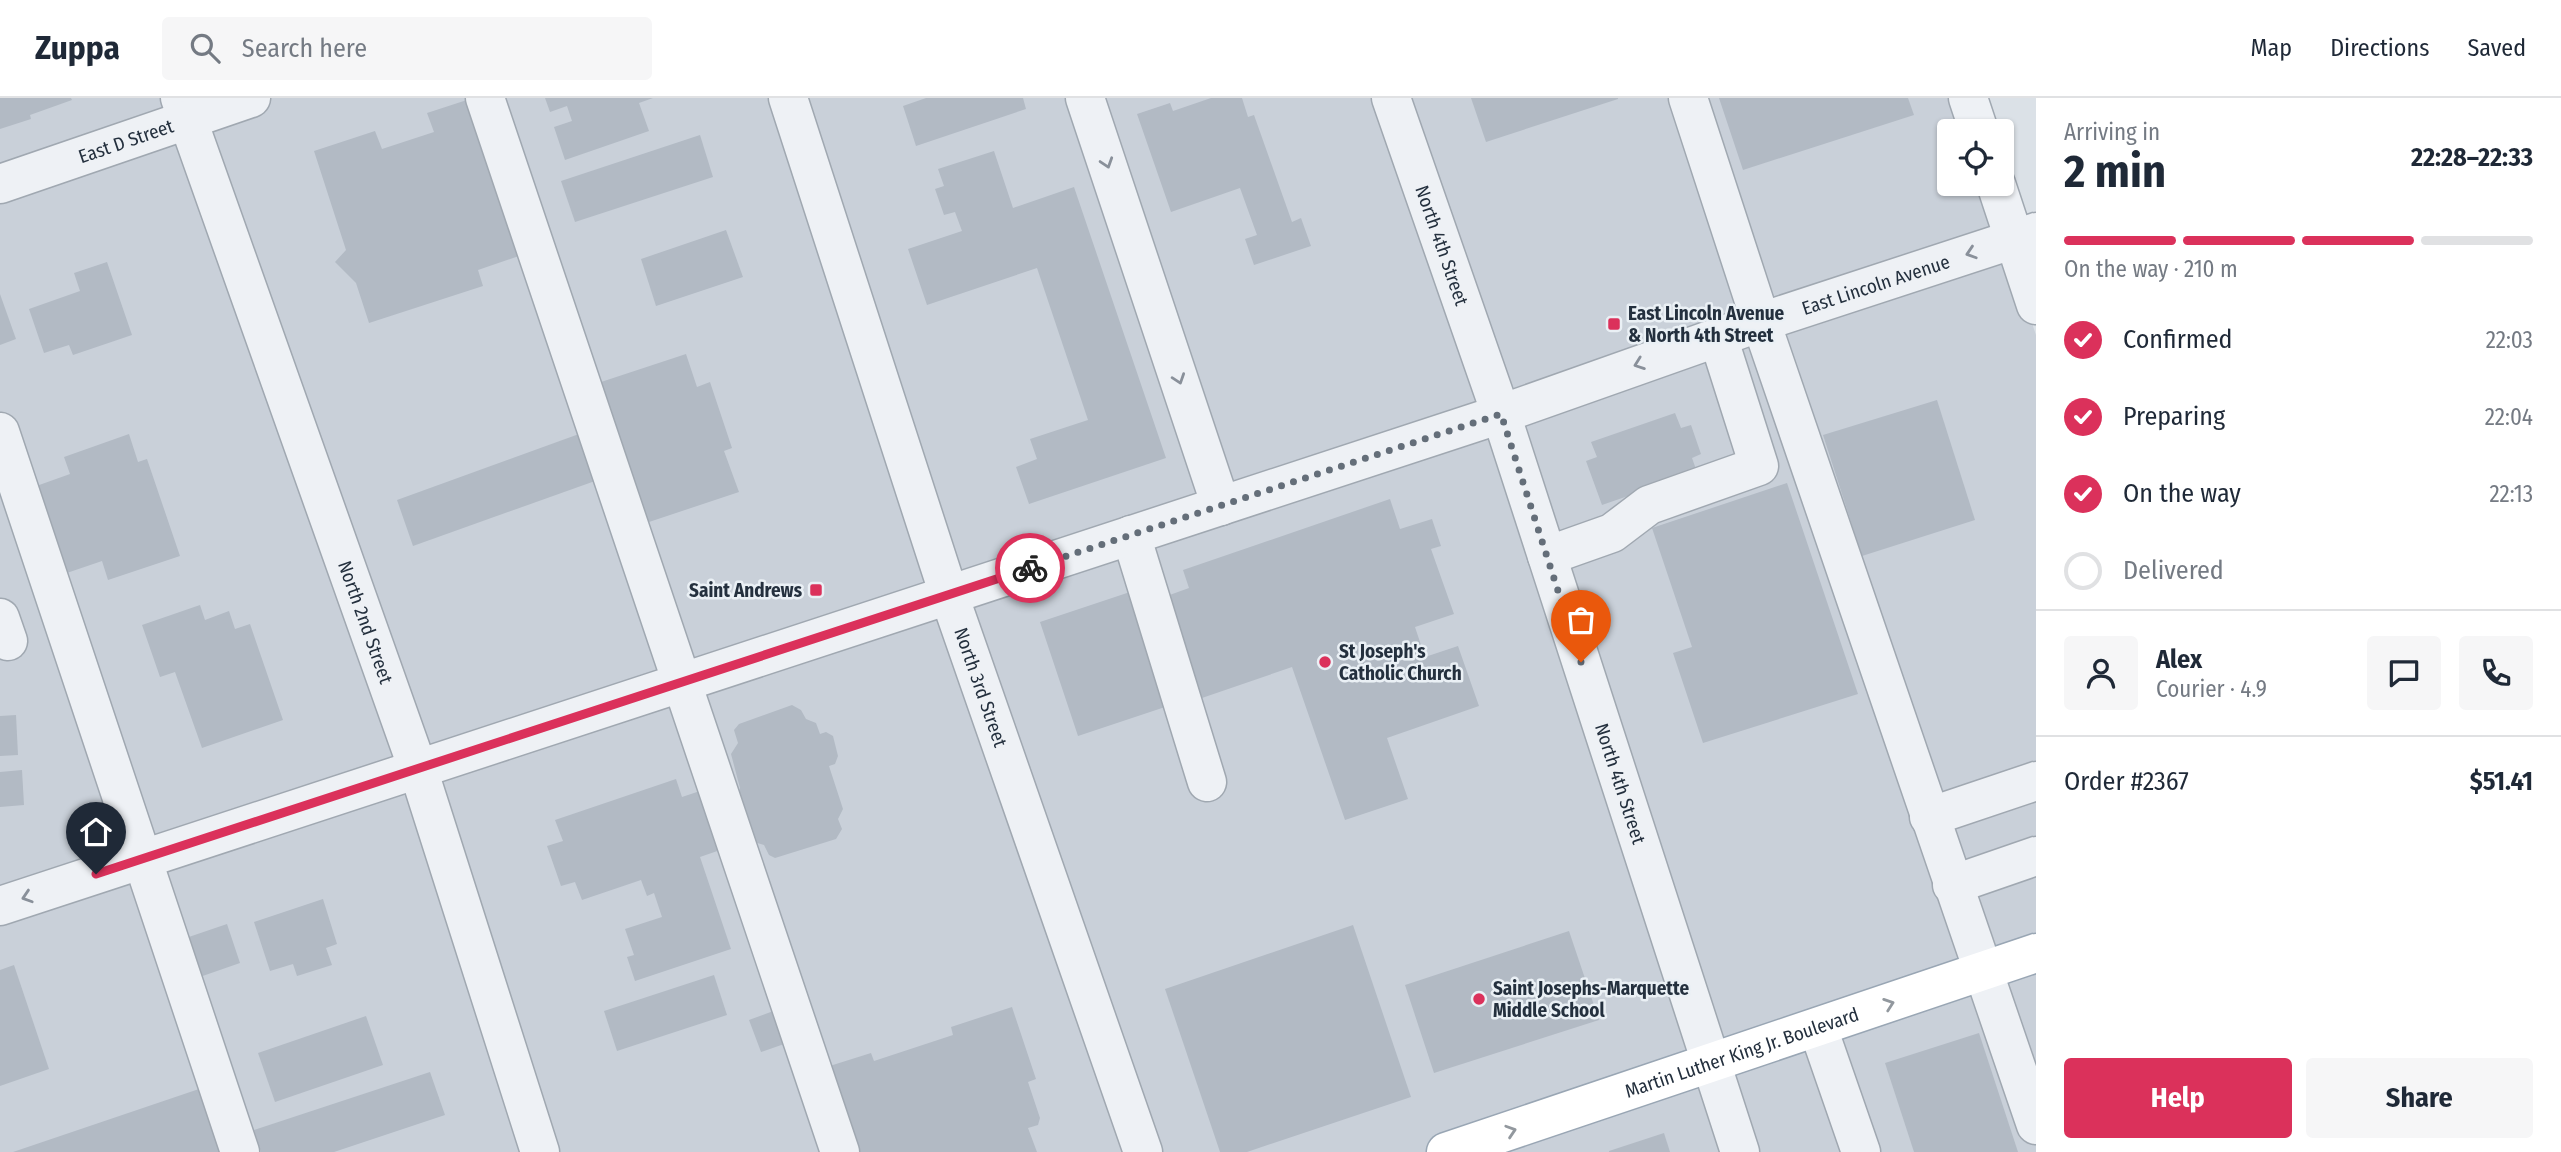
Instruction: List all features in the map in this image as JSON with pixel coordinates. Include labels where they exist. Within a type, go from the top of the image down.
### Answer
[{"type":"main road","name":"Martin Luther King Jr. Boulevard","points":[[1446,1152],[1711,1065],[2036,953]]},
{"type":"street","name":"East D Street","points":[[0,184],[184,109],[251,98]]},
{"type":"street","points":[[485,98],[840,1152]]},
{"type":"street","name":"North 3rd Street","points":[[788,98],[949,595],[1143,1152]]},
{"type":"street","points":[[1085,98],[1221,506]]},
{"type":"street","name":"North 4th Street","points":[[1391,98],[1501,414],[1740,1152]]},
{"type":"street","points":[[1688,98],[1760,321],[1982,972],[2025,1061],[2036,1125]]},
{"type":"street","points":[[1968,98],[1975,119]]},
{"type":"street","name":"North 2nd Street","points":[[184,109],[418,769],[540,1152]]},
{"type":"street","points":[[2003,196],[2025,236],[2036,305]]},
{"type":"street","name":"East Lincoln Avenue","points":[[0,906],[1501,414],[1760,321],[2025,236]]},
{"type":"street","points":[[1547,556],[1612,533],[1649,505],[1759,466],[1718,337]]},
{"type":"street","points":[[0,432],[240,1152]]},
{"type":"street","points":[[1131,535],[1207,782]]},
{"type":"street","points":[[1929,817],[2036,781]]},
{"type":"street","points":[[1952,885],[2036,856]]},
{"type":"street","points":[[1818,1028],[1861,1152]]},
{"type":"shaded area","points":[[0,98],[1955,98],[1963,119],[1937,119],[1937,196],[1989,196],[2036,335],[2036,1152],[0,1152]]},
{"type":"building","points":[[0,98],[72,100],[30,115],[31,119],[0,129]]},
{"type":"building","points":[[545,98],[653,98],[639,103],[649,131],[565,160],[554,127],[572,121],[567,106],[550,112]]},
{"type":"building","points":[[926,98],[1023,98],[1026,109],[916,146],[903,106]]},
{"type":"building","points":[[1211,98],[1242,98],[1248,117],[1254,115],[1292,222],[1301,218],[1311,246],[1254,265],[1245,239],[1257,235],[1240,188],[1171,212],[1137,114],[1170,103],[1173,111]]},
{"type":"building","points":[[1471,98],[1618,98],[1618,99],[1486,142]]},
{"type":"building","points":[[1719,98],[1908,98],[1914,115],[1743,170]]},
{"type":"building","points":[[470,99],[522,255],[478,270],[483,286],[369,323],[356,283],[335,262],[346,250],[314,151],[375,131],[382,149],[434,132],[427,113]]},
{"type":"building","points":[[700,135],[713,177],[575,222],[561,181]]},
{"type":"building","points":[[994,151],[1013,208],[1074,187],[1166,458],[1029,504],[1016,467],[1037,459],[1030,439],[1088,420],[1037,268],[927,305],[908,249],[962,231],[955,212],[944,215],[935,189],[944,186],[938,169]]},
{"type":"building","points":[[726,230],[743,277],[656,306],[641,259]]},
{"type":"building","points":[[107,262],[132,335],[73,355],[69,345],[44,353],[29,309],[80,291],[74,273]]},
{"type":"building","points":[[0,294],[16,339],[0,345]]},
{"type":"building","points":[[686,354],[697,387],[710,382],[732,448],[724,451],[739,492],[643,524],[595,384]]},
{"type":"building","points":[[1937,400],[1975,520],[1862,556],[1823,435]]},
{"type":"building","points":[[1675,413],[1681,428],[1691,425],[1701,454],[1692,458],[1697,472],[1602,505],[1586,461],[1597,457],[1591,442]]},
{"type":"building","points":[[129,434],[138,462],[147,459],[180,556],[108,580],[102,561],[58,576],[28,489],[70,474],[64,457]]},
{"type":"building","points":[[579,434],[595,481],[413,546],[397,500]]},
{"type":"building","points":[[1787,483],[1858,694],[1703,743],[1673,653],[1692,647],[1652,528]]},
{"type":"building","name":"St Joseph's Catholic Church","points":[[1390,499],[1400,529],[1432,519],[1441,546],[1431,549],[1454,614],[1415,627],[1425,657],[1458,646],[1479,706],[1387,738],[1408,799],[1345,820],[1292,667],[1199,699],[1164,597],[1189,588],[1183,570]]},
{"type":"building","points":[[1136,590],[1174,704],[1078,736],[1040,622]]},
{"type":"building","points":[[200,605],[205,620],[229,611],[235,629],[250,624],[283,720],[202,748],[175,672],[160,677],[142,625]]},
{"type":"building","points":[[792,705],[801,710],[806,719],[816,723],[820,734],[826,732],[833,736],[838,756],[835,764],[829,766],[843,809],[838,819],[842,829],[836,839],[775,858],[769,855],[764,845],[754,842],[738,796],[740,788],[731,754],[738,743],[734,730],[739,724]]},
{"type":"building","points":[[16,715],[18,755],[0,756],[0,716]]},
{"type":"building","points":[[22,770],[24,805],[0,807],[0,772]]},
{"type":"building","points":[[676,779],[682,797],[706,789],[726,848],[700,857],[731,949],[635,981],[627,957],[634,955],[625,929],[662,917],[654,893],[647,896],[641,880],[582,900],[575,882],[561,886],[547,846],[563,841],[555,820]]},
{"type":"building","points":[[323,899],[337,944],[326,948],[332,965],[297,976],[293,964],[270,971],[254,922]]},
{"type":"building","points":[[227,924],[240,963],[194,979],[180,940]]},
{"type":"building","points":[[1353,925],[1411,1097],[1247,1152],[1220,1152],[1165,989]]},
{"type":"building","points":[[1569,931],[1599,1020],[1434,1073],[1405,985]]},
{"type":"building","points":[[14,965],[49,1069],[0,1086],[0,970]]},
{"type":"building","points":[[714,975],[727,1015],[617,1051],[604,1011]]},
{"type":"building","points":[[1012,1007],[1036,1079],[1028,1082],[1040,1118],[1038,1125],[1028,1128],[1037,1152],[844,1152],[817,1070],[871,1053],[874,1061],[953,1035],[951,1027]]},
{"type":"building","points":[[776,1010],[787,1043],[761,1052],[749,1020]]},
{"type":"building","points":[[366,1016],[383,1065],[275,1102],[258,1053]]},
{"type":"building","points":[[1979,1033],[2018,1152],[1914,1152],[1885,1063]]},
{"type":"building","points":[[430,1072],[445,1115],[334,1152],[261,1152],[254,1130]]},
{"type":"building","points":[[199,1089],[221,1152],[13,1152]]},
{"type":"building","points":[[1664,1133],[1670,1152],[1609,1152],[1609,1151]]},
{"type":"way so far","points":[[1030,568],[1501,414],[1581,662]]},
{"type":"place","name":"East Lincoln Avenue & North 4th Street","points":[[1614,324]]},
{"type":"place","name":"Saint Andrews","points":[[816,590]]},
{"type":"place","name":"St Joseph's Catholic Church","points":[[1325,662]]},
{"type":"place","name":"Saint Josephs-Marquette Middle School","points":[[1479,999]]},
{"type":"route","points":[[96,874],[1030,568]]}]
